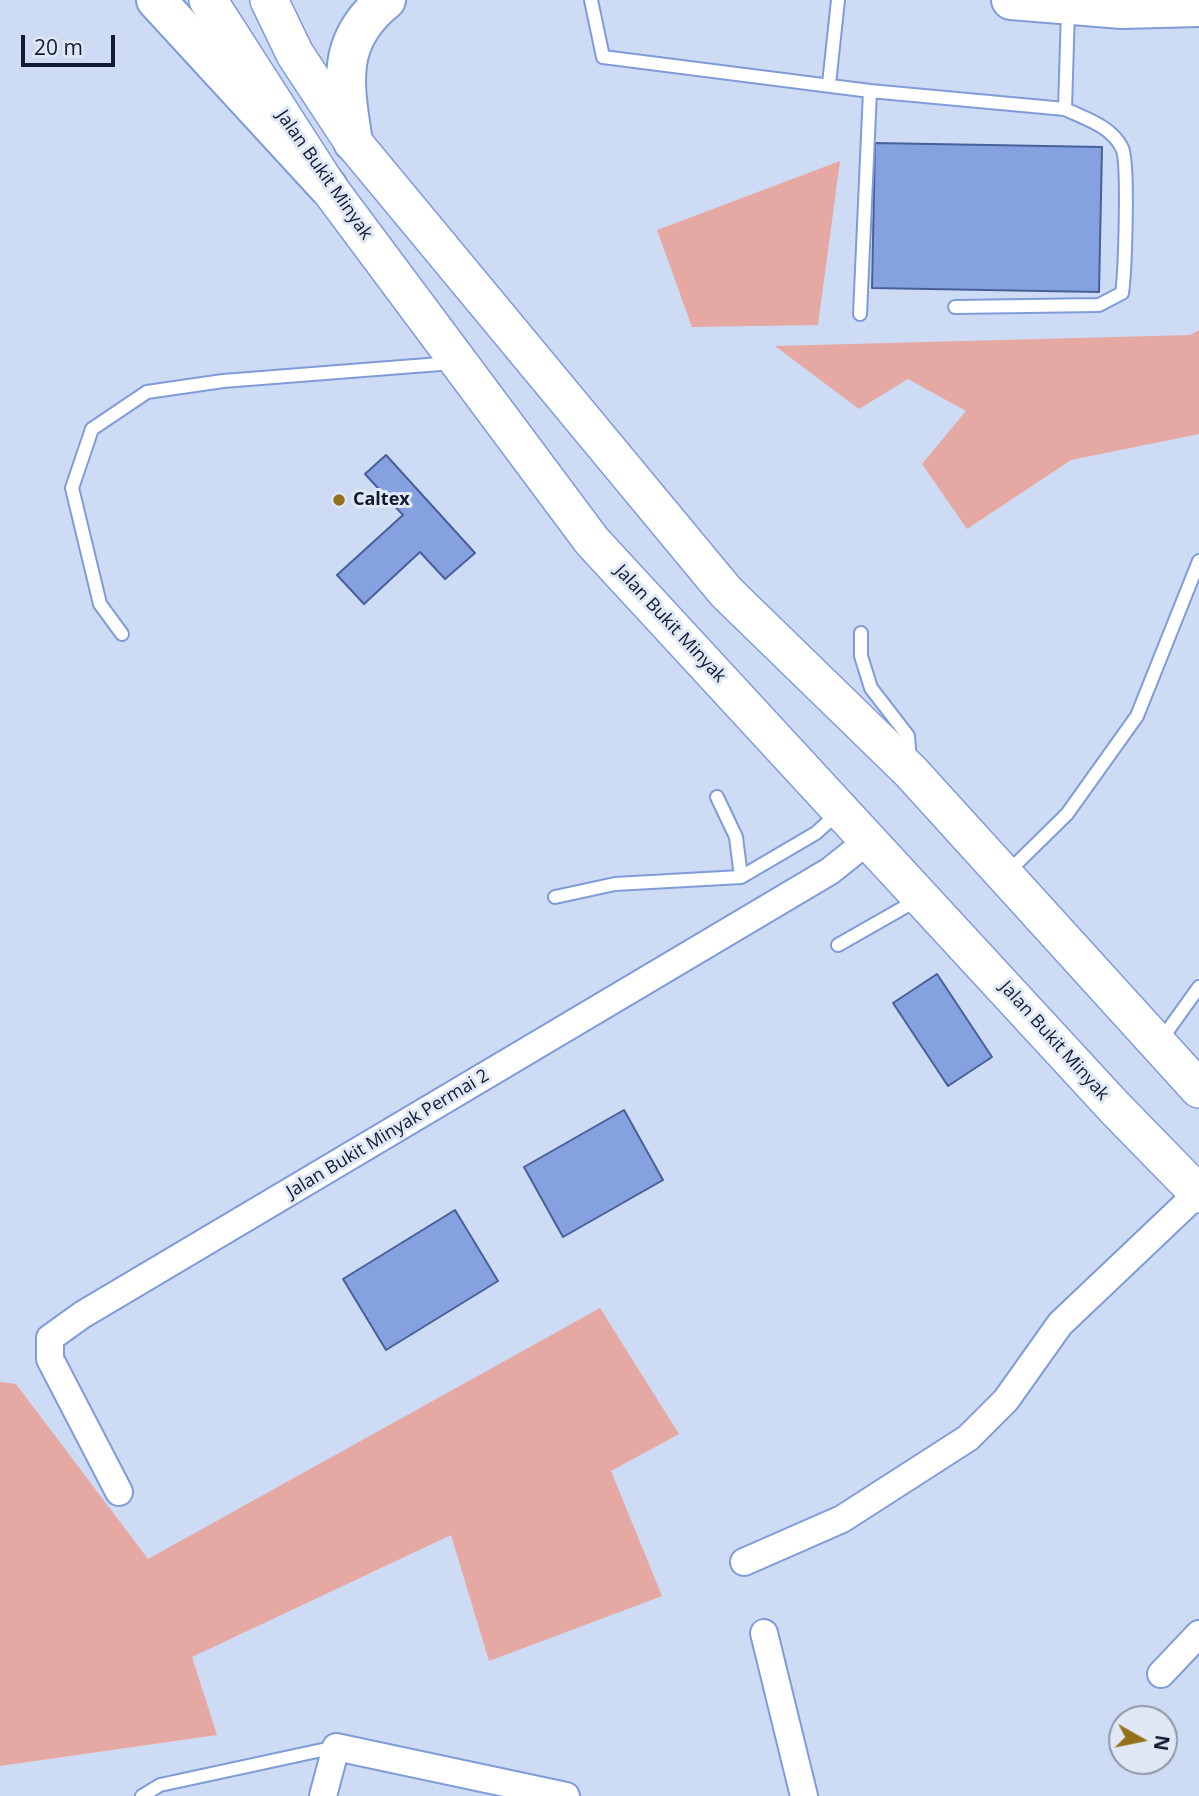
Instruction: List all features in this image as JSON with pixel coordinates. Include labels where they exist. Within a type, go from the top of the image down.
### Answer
[{"type":"highway","points":[[156,0],[328,187]]},
{"type":"highway","points":[[353,142],[345,88],[348,49],[370,13],[386,0]]},
{"type":"highway","points":[[1011,0],[1068,6],[1199,7]]},
{"type":"main road","name":"Jalan Bukit Minyak","points":[[208,0],[328,187],[592,541],[870,839],[1115,1108],[1199,1193]]},
{"type":"main road","points":[[269,0],[295,54],[353,142],[726,592],[911,772],[1199,1089]]},
{"type":"street","name":"Jalan Bukit Minyak Permai 2","points":[[119,1492],[50,1359],[50,1338],[82,1315],[830,871],[870,839]]},
{"type":"street","points":[[744,1562],[842,1519],[968,1438],[1006,1400],[1060,1324],[1199,1193]]},
{"type":"street","points":[[764,1633],[804,1796]]},
{"type":"street","points":[[1161,1674],[1199,1634]]},
{"type":"street","points":[[323,1796],[336,1747],[566,1796]]},
{"type":"lane","points":[[591,0],[603,57],[870,90],[1065,109],[1107,128],[1124,150],[1126,268],[1122,293],[1099,305],[955,307]]},
{"type":"lane","points":[[829,84],[838,0]]},
{"type":"lane","points":[[1065,109],[1068,6]]},
{"type":"lane","points":[[860,314],[870,90]]},
{"type":"lane","points":[[122,635],[100,604],[72,488],[92,429],[147,392],[223,381],[457,362]]},
{"type":"lane","points":[[1005,875],[1067,814],[1137,716],[1199,561]]},
{"type":"lane","points":[[861,633],[861,656],[871,688],[908,736],[911,772]]},
{"type":"lane","points":[[717,797],[736,837],[741,877]]},
{"type":"lane","points":[[555,897],[615,884],[741,877],[816,833],[842,809]]},
{"type":"lane","points":[[838,945],[923,897]]},
{"type":"lane","points":[[1158,1043],[1199,987]]},
{"type":"lane","points":[[142,1796],[160,1785],[336,1747]]},
{"type":"shaded area","points":[[840,161],[818,325],[692,327],[657,230]]},
{"type":"shaded area","points":[[1199,330],[1199,434],[1071,460],[967,529],[922,464],[966,411],[908,379],[859,409],[775,346],[1190,335]]},
{"type":"shaded area","points":[[600,1308],[679,1434],[611,1471],[662,1596],[489,1661],[451,1535],[192,1657],[217,1735],[0,1766],[0,1382],[16,1384],[148,1559]]},
{"type":"building","points":[[875,143],[1102,147],[1099,292],[872,288]]},
{"type":"building","points":[[386,455],[475,553],[445,579],[420,552],[364,604],[337,575],[403,515],[365,474]]},
{"type":"building","points":[[937,974],[992,1057],[948,1086],[893,1003]]},
{"type":"building","points":[[624,1110],[663,1180],[563,1237],[524,1167]]},
{"type":"building","points":[[455,1210],[498,1281],[386,1350],[343,1279]]},
{"type":"place","name":"Caltex","points":[[339,500]]}]
